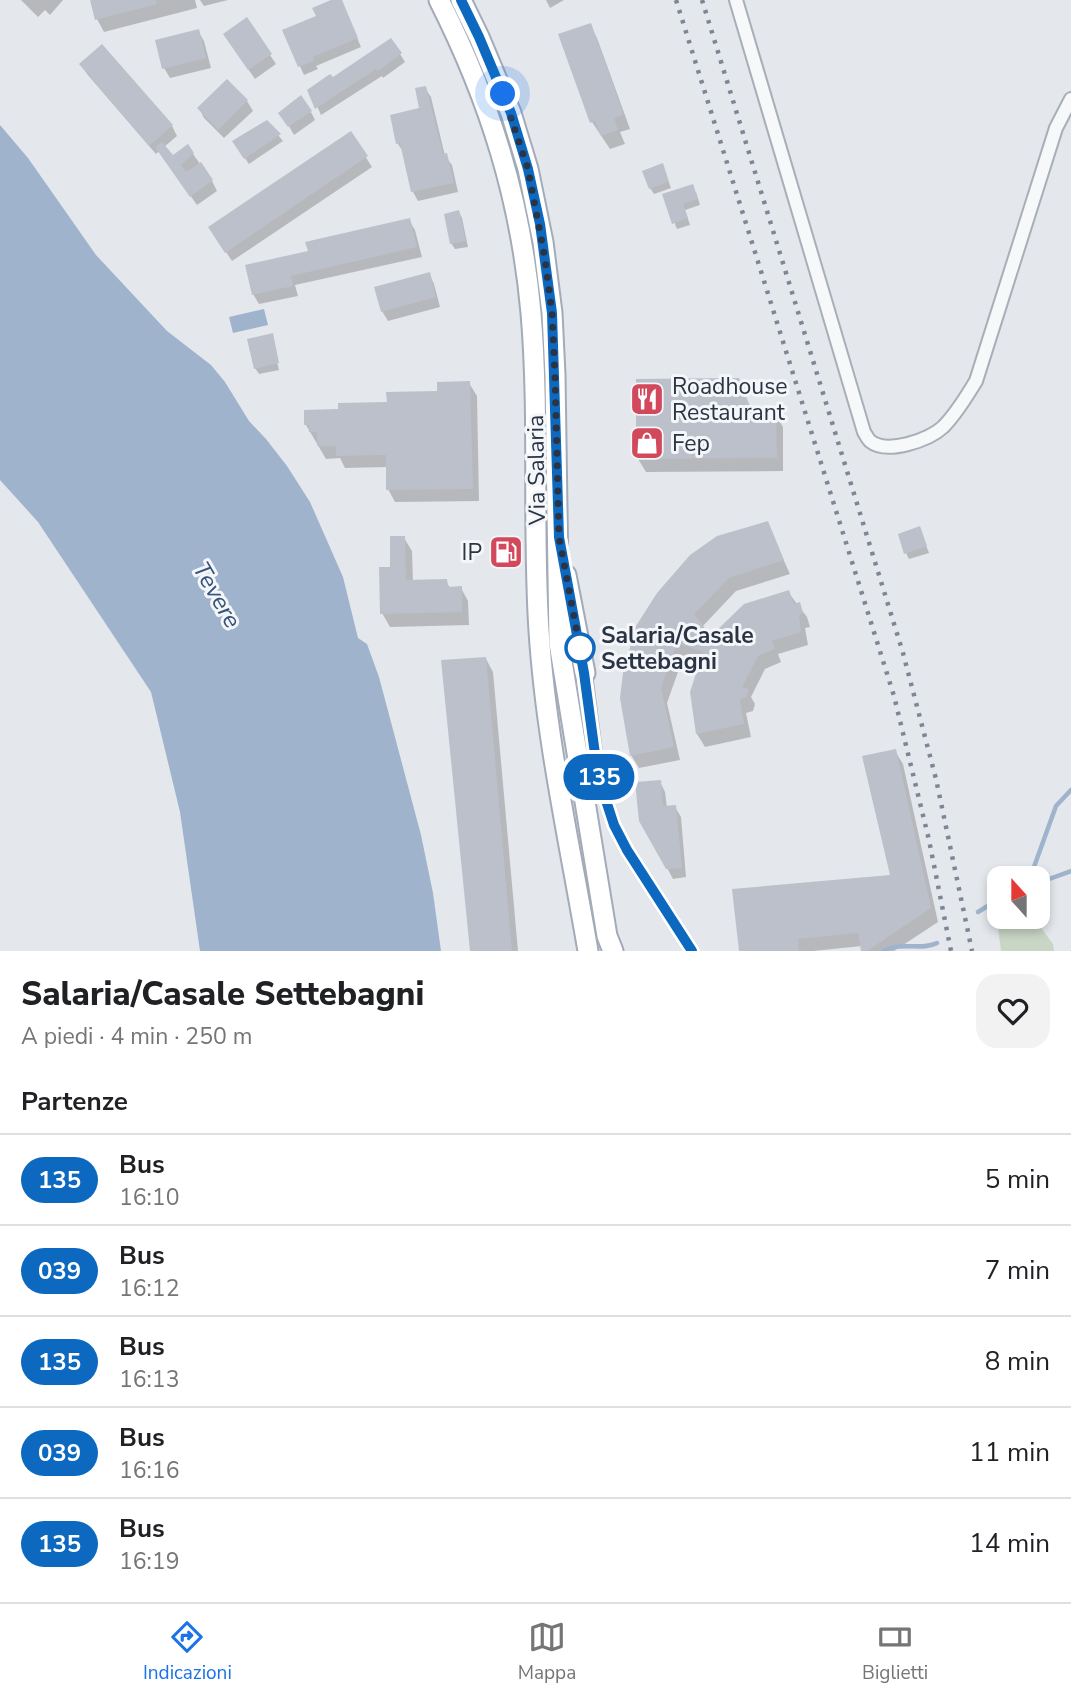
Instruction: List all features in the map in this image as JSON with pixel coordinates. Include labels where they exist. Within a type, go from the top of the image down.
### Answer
[{"type":"main road","name":"Via Salaria","points":[[439,0],[474,72],[493,123],[512,188],[523,250],[534,358],[540,643],[549,731],[588,951]]},
{"type":"main road","name":"Via Salaria","points":[[461,0],[484,46],[511,113],[528,169],[540,224],[552,313],[559,537],[557,596],[562,671],[607,936],[613,951]]},
{"type":"main road","points":[[559,537],[584,673]]},
{"type":"street","points":[[736,0],[850,392],[863,432],[870,442],[902,446],[941,429],[960,408],[976,381],[1056,128],[1071,99]]},
{"type":"street","points":[[584,673],[598,776],[618,833],[692,951]]},
{"type":"street","points":[[666,911],[681,951]]},
{"type":"green space","points":[[998,929],[1042,929],[1053,944],[1054,951],[1001,951]]},
{"type":"water","name":"Tevere","points":[[0,125],[28,158],[96,255],[167,331],[211,365],[225,382],[249,421],[287,466],[310,502],[343,577],[358,638],[367,644],[379,677],[421,835],[441,951],[200,951],[180,812],[151,692],[38,522],[0,480]]},
{"type":"water","points":[[264,309],[268,325],[233,333],[229,317]]},
{"type":"building","points":[[90,0],[156,0],[157,4],[95,20]]},
{"type":"building","points":[[331,0],[342,0],[358,38],[313,57],[314,61],[298,67],[282,30],[316,16],[312,8]]},
{"type":"building","points":[[247,17],[272,54],[248,70],[223,34]]},
{"type":"building","points":[[591,23],[624,115],[614,118],[618,130],[601,136],[595,121],[590,123],[558,34]]},
{"type":"building","points":[[199,29],[206,58],[162,69],[155,40]]},
{"type":"building","points":[[391,38],[402,53],[378,71],[376,69],[315,109],[307,90],[330,74],[333,77]]},
{"type":"building","points":[[102,44],[173,125],[149,146],[79,64]]},
{"type":"building","points":[[227,79],[248,100],[218,130],[197,108]]},
{"type":"building","points":[[426,86],[443,154],[447,153],[454,183],[411,192],[400,143],[396,144],[390,115],[419,108],[415,88]]},
{"type":"building","points":[[301,95],[312,111],[288,127],[278,113]]},
{"type":"building","points":[[267,120],[281,134],[244,159],[232,141]]},
{"type":"building","points":[[351,131],[368,156],[225,253],[208,227]]},
{"type":"building","points":[[162,142],[173,155],[188,144],[194,153],[181,165],[186,172],[201,162],[213,180],[190,197],[155,147]]},
{"type":"building","points":[[663,163],[669,182],[649,189],[642,171]]},
{"type":"building","points":[[693,184],[698,199],[683,204],[688,218],[672,224],[662,194]]},
{"type":"building","points":[[459,210],[466,241],[450,244],[444,214]]},
{"type":"building","points":[[410,218],[417,247],[291,276],[293,286],[252,295],[245,265],[308,251],[305,242]]},
{"type":"building","points":[[430,272],[436,297],[381,312],[374,287]]},
{"type":"building","points":[[273,333],[279,363],[254,369],[247,339]]},
{"type":"building","points":[[739,378],[752,412],[776,412],[777,458],[636,459],[636,379]]},
{"type":"building","points":[[470,381],[473,489],[386,490],[386,455],[336,456],[336,446],[317,446],[317,432],[309,432],[309,425],[304,425],[304,410],[338,409],[338,403],[387,402],[386,392],[437,391],[437,382]]},
{"type":"building","points":[[768,521],[784,560],[729,578],[694,614],[711,636],[744,604],[789,590],[794,604],[800,602],[803,613],[799,615],[801,632],[772,641],[775,649],[758,656],[742,687],[749,689],[746,697],[740,700],[744,724],[696,734],[690,692],[703,652],[677,643],[661,688],[674,747],[630,756],[620,698],[623,673],[636,626],[657,593],[690,555],[717,536]]},
{"type":"building","points":[[920,526],[927,546],[904,554],[898,534]]},
{"type":"building","points":[[390,536],[405,536],[406,580],[447,579],[448,587],[462,586],[462,612],[380,614],[379,567],[390,567]]},
{"type":"building","points":[[486,657],[512,951],[470,951],[441,660]]},
{"type":"building","points":[[896,749],[931,908],[867,951],[861,951],[858,933],[798,939],[799,951],[739,951],[732,889],[890,875],[862,756]]},
{"type":"building","points":[[661,780],[663,806],[676,805],[682,868],[666,869],[639,821],[635,782]]},
{"type":"waterway","points":[[1034,866],[1056,806],[1071,790]]},
{"type":"waterway","points":[[1050,879],[1071,871]]},
{"type":"waterway","points":[[978,912],[987,906]]},
{"type":"waterway","points":[[884,951],[937,943]]},
{"type":"railway","points":[[676,0],[894,696],[929,840],[951,951]]},
{"type":"railway","points":[[702,0],[903,653],[936,779],[972,951]]},
{"type":"bus line","name":"135","points":[[461,0],[511,113],[528,169],[540,224],[552,313],[559,537],[584,673],[598,776],[614,825],[627,850],[692,951]]},
{"type":"place","name":"Roadhouse Restaurant","points":[[647,399]]},
{"type":"place","name":"Fep","points":[[647,443]]},
{"type":"place","name":"IP","points":[[506,552]]},
{"type":"place","name":"Salaria/Casale Settebagni","points":[[580,648]]},
{"type":"route","points":[[503,94],[528,169],[545,259],[552,313],[559,537],[580,648]]}]
